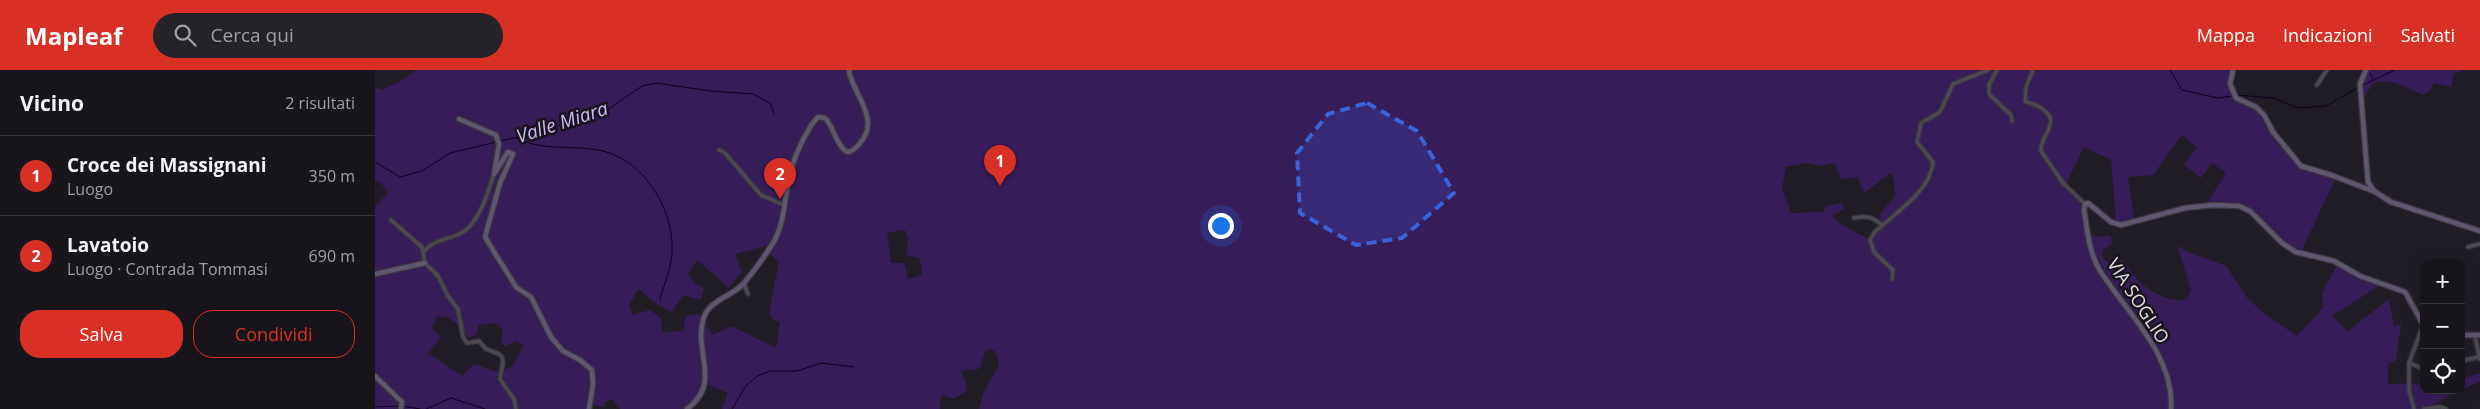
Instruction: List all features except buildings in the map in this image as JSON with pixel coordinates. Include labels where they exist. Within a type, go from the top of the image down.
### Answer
[{"type":"street","points":[[687,409],[699,398],[705,385],[701,332],[704,317],[723,296],[744,283],[776,237],[785,205],[789,178],[803,139],[816,118],[822,117],[828,122],[843,149],[847,152],[853,150],[866,134],[867,125],[863,101],[849,70]]},
{"type":"street","points":[[1892,279],[1893,270],[1881,260],[1871,247],[1870,240],[1882,225],[1920,190],[1933,164],[1917,142],[1921,124],[1940,112],[1953,84],[1988,70]]},
{"type":"street","points":[[1997,70],[1989,85],[1989,94],[2011,115],[2012,121]]},
{"type":"street","points":[[2033,70],[2026,87],[2025,100],[2046,111],[2050,118],[2050,128],[2041,146],[2041,151],[2063,182],[2085,204],[2088,203],[2111,222],[2121,225],[2185,208],[2213,205],[2239,206],[2250,211],[2282,243],[2296,252],[2334,261],[2360,276],[2405,292],[2420,320]]},
{"type":"street","points":[[2233,70],[2231,90],[2236,98],[2256,108],[2264,115],[2273,132],[2301,166],[2331,174],[2374,191],[2391,202],[2480,231]]},
{"type":"street","points":[[2317,85],[2327,70]]},
{"type":"street","points":[[2366,70],[2360,87],[2365,172],[2368,182],[2374,191]]},
{"type":"street","points":[[459,119],[497,135],[499,142],[494,174],[483,205],[465,231],[429,245],[424,251],[423,259],[438,276],[448,296],[458,309],[463,337],[467,343],[479,341],[486,349],[502,357],[503,362],[499,379],[514,399],[516,409]]},
{"type":"street","points":[[719,150],[725,153],[761,194],[785,205]]},
{"type":"street","points":[[494,174],[505,156],[511,152],[513,154],[500,183],[485,237],[516,287],[531,297],[551,337],[563,351],[580,360],[592,370],[593,385],[589,409]]},
{"type":"street","name":"VIA SOGLIO","points":[[2085,204],[2083,210],[2093,255],[2099,268],[2137,320],[2160,359],[2168,378],[2171,409]]},
{"type":"street","points":[[1854,218],[1863,216],[1875,218],[1882,225]]},
{"type":"street","points":[[391,220],[424,251]]},
{"type":"street","points":[[2468,247],[2480,244]]},
{"type":"street","points":[[375,274],[425,263]]},
{"type":"street","points":[[744,283],[748,294]]},
{"type":"street","points":[[2415,409],[2409,391],[2409,363],[2420,334]]},
{"type":"street","points":[[2465,360],[2480,358],[2477,336]]},
{"type":"street","points":[[2409,363],[2420,367]]},
{"type":"street","points":[[375,376],[401,407]]},
{"type":"street","points":[[2424,409],[2436,407],[2446,409]]},
{"type":"highlighted area","points":[[1367,103],[1417,131],[1454,193],[1402,238],[1356,245],[1300,213],[1297,153],[1328,114]]},
{"type":"shaded area","points":[[416,70],[2231,70],[2233,96],[2261,113],[2276,139],[2302,165],[2337,175],[2302,250],[2288,244],[2246,205],[2207,203],[2226,173],[2212,163],[2201,178],[2184,165],[2197,147],[2182,135],[2153,175],[2128,177],[2134,220],[2123,223],[2116,220],[2111,160],[2084,147],[2065,186],[2081,205],[2091,256],[2097,269],[2138,326],[2160,365],[2167,383],[2169,409],[979,409],[983,394],[999,365],[995,351],[990,349],[984,353],[980,368],[961,371],[967,386],[965,392],[954,399],[941,395],[940,409],[722,409],[728,393],[707,384],[693,404],[685,409],[620,409],[612,399],[605,402],[605,407],[590,405],[589,409],[375,409],[375,206],[388,193],[381,183],[375,180],[375,86],[381,90],[401,81]],"holes":[[[1806,163],[1820,166],[1835,163],[1841,179],[1858,177],[1864,193],[1891,173],[1894,180],[1895,196],[1879,215],[1884,226],[1869,239],[1843,226],[1832,216],[1845,208],[1841,203],[1827,206],[1823,212],[1791,213],[1782,187],[1786,167]],[[905,230],[908,238],[906,255],[920,258],[922,275],[908,279],[904,263],[891,263],[887,233]],[[766,246],[772,256],[779,262],[769,313],[774,321],[780,321],[776,348],[731,326],[713,335],[699,314],[686,316],[683,331],[662,332],[661,318],[650,310],[632,315],[629,304],[639,289],[652,301],[672,312],[683,295],[701,300],[704,288],[695,284],[688,274],[697,260],[729,288],[742,272],[735,254]],[[437,316],[442,318],[446,316],[459,326],[469,338],[477,334],[478,325],[495,323],[503,330],[501,340],[505,347],[516,341],[523,345],[513,366],[500,373],[474,364],[462,376],[428,353],[441,338],[432,328]]]},
{"type":"shaded area","points":[[2369,70],[2466,70],[2454,73],[2451,87],[2434,83],[2430,91],[2422,95],[2399,84],[2381,81],[2374,82],[2364,97],[2364,82]]},
{"type":"shaded area","points":[[2091,236],[2111,236],[2112,244],[2103,250],[2102,258],[2110,263],[2122,260],[2140,282],[2156,294],[2169,299],[2183,300],[2189,295],[2191,290],[2177,245],[2186,251],[2226,266],[2248,299],[2265,314],[2297,336],[2323,308],[2322,293],[2337,265],[2358,278],[2382,284],[2332,316],[2348,331],[2389,299],[2394,326],[2401,325],[2396,360],[2388,364],[2388,384],[2420,383],[2420,394],[2453,394],[2431,406],[2432,409],[2173,409],[2171,379],[2163,358],[2145,327],[2113,283],[2096,254]]},
{"type":"shaded area","points":[[2480,373],[2480,381],[2465,388],[2465,378]]},
{"type":"waterway","points":[[2170,70],[2182,90],[2218,98],[2232,96]]},
{"type":"waterway","points":[[2363,85],[2395,70]]},
{"type":"waterway","points":[[2370,73],[2373,79]]},
{"type":"waterway","name":"Valle Miara","points":[[500,141],[543,132],[584,115],[610,108],[642,86],[656,83],[711,91],[753,94],[770,103],[774,114]]},
{"type":"waterway","points":[[2236,95],[2273,98],[2298,108],[2326,106],[2359,87]]},
{"type":"waterway","points":[[516,138],[532,144],[603,151],[632,165],[644,177],[663,205],[672,238],[669,271],[660,299]]},
{"type":"waterway","name":"Valle Miara","points":[[375,162],[400,177],[422,171],[450,153],[496,142]]},
{"type":"waterway","points":[[732,409],[745,387],[757,376],[770,371],[797,371],[821,363],[854,367]]},
{"type":"waterway","points":[[426,409],[451,398],[485,409]]},
{"type":"waterway","points":[[375,407],[399,406]]},
{"type":"waterway","points":[[403,406],[420,409]]},
{"type":"place","name":"Croce dei Massignani","points":[[1000,186]]},
{"type":"place","name":"Lavatoio","points":[[780,199]]}]
